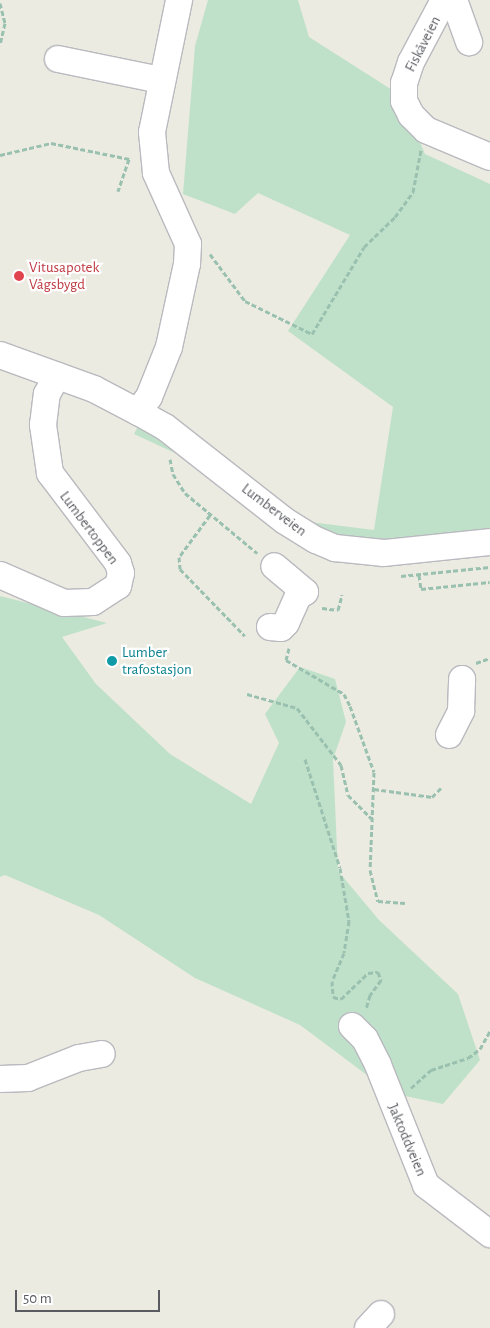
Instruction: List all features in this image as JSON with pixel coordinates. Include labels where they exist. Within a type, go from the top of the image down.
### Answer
[{"type":"street","points":[[138,412],[149,397],[169,347],[187,264],[188,244],[179,218],[163,192],[156,173],[152,132],[160,80],[179,0]]},
{"type":"street","name":"Fiskåveien","points":[[444,0],[418,47],[404,83],[404,101],[411,116],[426,130],[488,160]]},
{"type":"street","name":"Fiskåveien","points":[[454,0],[469,42]]},
{"type":"street","points":[[58,59],[160,80]]},
{"type":"street","name":"Lumberveien","points":[[0,355],[56,376],[138,412],[198,452],[301,532],[335,548],[384,553],[490,542]]},
{"type":"street","name":"Lumbertoppen","points":[[0,575],[64,602],[78,604],[93,602],[106,596],[118,586],[120,580],[118,563],[50,474],[43,425],[47,394],[56,376]]},
{"type":"street","points":[[270,627],[281,628],[286,623],[298,596],[305,592],[274,566]]},
{"type":"street","points":[[449,735],[461,711],[462,678]]},
{"type":"street","name":"Jaktoddveien","points":[[360,1021],[365,1039],[378,1065],[426,1185],[490,1234]]},
{"type":"street","points":[[0,1079],[28,1078],[78,1058],[102,1054]]},
{"type":"path","points":[[0,3],[5,23],[0,45]]},
{"type":"path","points":[[206,249],[245,301],[312,334],[364,246],[395,217],[413,192],[426,130]]},
{"type":"path","points":[[0,155],[51,142],[129,159],[118,192]]},
{"type":"path","points":[[170,459],[173,474],[185,493],[274,566]]},
{"type":"path","points":[[210,515],[179,558],[180,569],[230,624],[245,636]]},
{"type":"path","points":[[420,575],[421,589],[490,582]]},
{"type":"path","points":[[316,610],[338,610],[342,595]]},
{"type":"path","points":[[293,641],[285,656],[286,660],[344,694],[367,747],[374,772],[370,870],[378,901],[405,903]]},
{"type":"path","points":[[248,694],[297,708],[341,766],[348,795],[371,818]]},
{"type":"path","points":[[305,759],[340,868],[349,921],[344,953],[332,981],[333,997],[341,999],[368,973],[382,974],[370,995],[360,1021]]},
{"type":"path","points":[[374,789],[432,797],[441,788]]},
{"type":"path","points":[[404,1082],[409,1090],[431,1070],[468,1058],[480,1049],[490,1031]]},
{"type":"green space","points":[[208,0],[298,0],[309,37],[400,95],[425,154],[490,184],[490,549],[333,559],[190,460],[134,434],[149,405],[155,421],[310,522],[374,530],[393,407],[288,331],[350,235],[258,193],[235,214],[183,194],[195,46]]},
{"type":"green space","points":[[0,596],[107,623],[62,637],[96,684],[170,754],[251,804],[279,743],[265,714],[300,667],[335,679],[346,722],[333,759],[338,871],[379,920],[458,994],[480,1060],[443,1104],[391,1093],[300,1025],[195,978],[99,915],[5,875],[0,877]]},
{"type":"place","name":"Vitusapotek Vågsbygd","points":[[19,276]]},
{"type":"place","name":"Lumber trafostasjon","points":[[112,661]]}]
